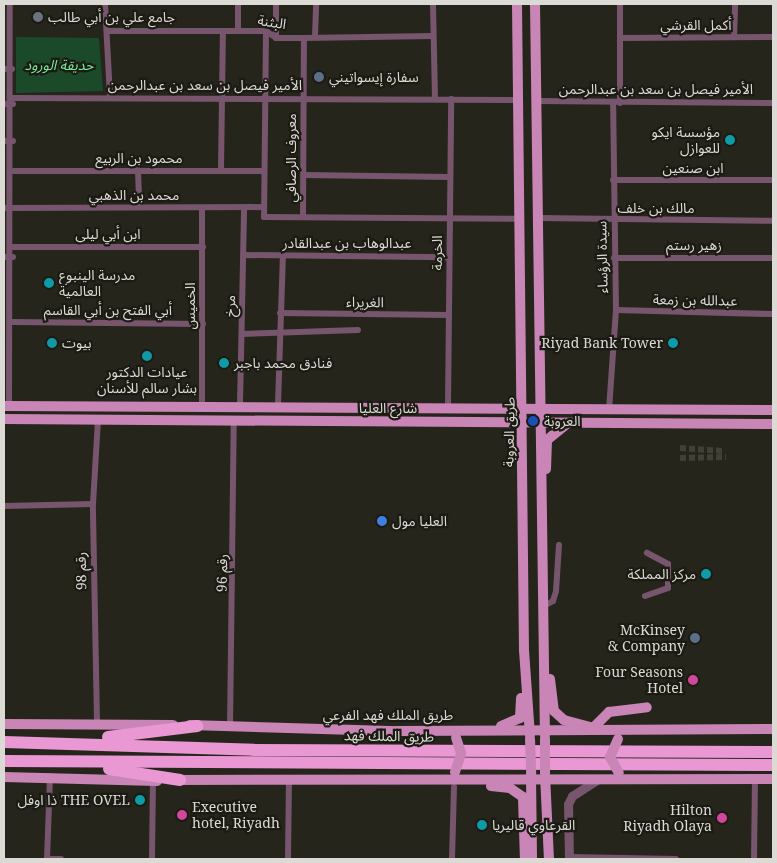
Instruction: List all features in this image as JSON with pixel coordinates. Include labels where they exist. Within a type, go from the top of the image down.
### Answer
[{"type":"highway","points":[[76,741],[197,726]]},
{"type":"highway","name":"طريق الملك فهد","points":[[4,742],[76,741],[254,750],[773,752]]},
{"type":"highway","name":"طريق الملك فهد","points":[[4,761],[65,763],[773,765]]},
{"type":"highway","points":[[65,763],[180,780]]},
{"type":"main road","name":"طريق العروبة","points":[[517,4],[521,220],[524,650],[530,728],[532,859]]},
{"type":"main road","name":"طريق العروبة","points":[[535,4],[539,218],[538,423],[544,606],[545,778],[549,859]]},
{"type":"main road","name":"شارع العليا","points":[[6,406],[278,404],[448,406],[538,410],[773,410]]},
{"type":"main road","points":[[165,405],[198,405],[204,410],[193,417]]},
{"type":"main road","name":"شارع العليا","points":[[4,419],[98,420],[193,417],[523,423],[773,424]]},
{"type":"main road","points":[[542,507],[547,440],[571,422]]},
{"type":"main road","points":[[488,729],[520,718],[524,650]]},
{"type":"main road","points":[[544,651],[554,711],[564,720],[593,728],[609,712],[648,707]]},
{"type":"main road","name":"طريق الملك فهد الفرعي","points":[[4,724],[97,722],[230,728],[398,731],[530,728],[545,734],[593,728],[773,729]]},
{"type":"main road","points":[[640,779],[619,773],[610,757],[618,739],[641,729]]},
{"type":"main road","points":[[4,777],[50,776],[153,781],[289,779],[437,780],[455,772],[461,753],[456,738],[398,731]]},
{"type":"main road","points":[[393,780],[531,778],[597,780],[773,779]]},
{"type":"main road","points":[[393,780],[454,787],[510,788],[522,797],[532,824]]},
{"type":"main road","points":[[525,859],[526,812],[531,792]]},
{"type":"street","points":[[6,406],[12,322],[13,257],[13,101],[10,4]]},
{"type":"street","points":[[105,4],[110,97]]},
{"type":"street","points":[[238,4],[238,31]]},
{"type":"street","points":[[276,4],[276,38]]},
{"type":"street","points":[[315,37],[316,4]]},
{"type":"street","points":[[433,4],[434,99]]},
{"type":"street","name":"سيدة الرؤساء","points":[[609,410],[616,310],[613,180],[620,4]]},
{"type":"street","points":[[734,37],[735,4]]},
{"type":"street","name":"البثنة","points":[[106,31],[223,33],[266,31],[276,38],[433,36]]},
{"type":"street","points":[[266,31],[264,217],[521,220]]},
{"type":"street","points":[[221,169],[223,33]]},
{"type":"street","name":"معروف الرصافي","points":[[303,217],[304,38]]},
{"type":"street","name":"أكمل القرشي","points":[[620,38],[773,38]]},
{"type":"street","points":[[4,69],[12,69]]},
{"type":"street","name":"الأمير فيصل بن سعد بن عبدالرحمن","points":[[4,104],[13,101],[110,97],[264,100],[304,98],[518,100]]},
{"type":"street","name":"الخرمة","points":[[448,406],[451,99]]},
{"type":"street","name":"الأمير فيصل بن سعد بن عبدالرحمن","points":[[538,101],[773,103]]},
{"type":"street","points":[[4,141],[13,141]]},
{"type":"street","name":"محمود بن الربيع","points":[[13,170],[221,169],[264,171]]},
{"type":"street","points":[[138,170],[138,207]]},
{"type":"street","points":[[304,175],[449,177]]},
{"type":"street","name":"ابن صنعين","points":[[613,180],[773,180]]},
{"type":"street","name":"محمد بن الذهبي","points":[[4,208],[263,207]]},
{"type":"street","name":"الخميس","points":[[202,208],[202,404]]},
{"type":"street","name":"مرخ","points":[[240,404],[244,208]]},
{"type":"street","name":"مالك بن خلف","points":[[539,218],[773,221]]},
{"type":"street","name":"ابن أبي ليلى","points":[[13,247],[203,247]]},
{"type":"street","name":"عبدالوهاب بن عبدالقادر","points":[[244,254],[449,257]]},
{"type":"street","points":[[278,404],[278,332],[283,256]]},
{"type":"street","points":[[4,257],[13,257]]},
{"type":"street","name":"زهير رستم","points":[[614,258],[773,258]]},
{"type":"street","name":"عبدالله بن زمعة","points":[[616,310],[773,314]]},
{"type":"street","name":"الغريراء","points":[[280,313],[449,315]]},
{"type":"street","name":"أبي الفتح بن أبي القاسم","points":[[12,322],[203,324]]},
{"type":"street","points":[[242,334],[358,330]]},
{"type":"street","name":"رقم 96","points":[[230,728],[234,418]]},
{"type":"street","name":"رقم 98","points":[[97,722],[93,504],[98,420]]},
{"type":"street","points":[[4,506],[93,504]]},
{"type":"street","points":[[544,606],[553,601],[556,591],[559,544]]},
{"type":"street","points":[[645,596],[668,588],[668,564],[647,553]]},
{"type":"street","points":[[50,776],[47,859],[61,859]]},
{"type":"street","points":[[288,859],[289,779]]},
{"type":"street","points":[[754,859],[755,779]]},
{"type":"street","points":[[597,780],[572,796],[568,804],[569,858],[676,859]]},
{"type":"street","points":[[152,859],[153,781]]},
{"type":"street","points":[[452,859],[454,787]]},
{"type":"green space","name":"حديقة الورود","points":[[16,37],[99,38],[103,91],[16,93]]},
{"type":"tunnel","points":[[680,448],[723,451]]},
{"type":"tunnel","points":[[680,458],[726,457]]},
{"type":"place","name":"جامع علي بن أبي طالب","points":[[38,17]]},
{"type":"place","name":"سفارة إيسواتيني","points":[[319,77]]},
{"type":"place","name":"مؤسسة ايكو للعوازل","points":[[730,140]]},
{"type":"place","name":"مدرسة الينبوع العالمية","points":[[49,283]]},
{"type":"place","name":"بيوت","points":[[52,343]]},
{"type":"place","name":"Riyad Bank Tower","points":[[673,343]]},
{"type":"place","name":"عيادات الدكتور بشار سالم للأسنان","points":[[147,356]]},
{"type":"place","name":"فنادق محمد باجبر","points":[[224,363]]},
{"type":"place","name":"العروبة","points":[[533,421]]},
{"type":"place","name":"العليا مول","points":[[382,521]]},
{"type":"place","name":"مركز المملكة","points":[[706,574]]},
{"type":"place","name":"McKinsey & Company","points":[[695,638]]},
{"type":"place","name":"Four Seasons Hotel","points":[[693,680]]},
{"type":"place","name":"ذا اوفل THE OVEL","points":[[140,800]]},
{"type":"place","name":"Executive hotel, Riyadh","points":[[182,815]]},
{"type":"place","name":"Hilton Riyadh Olaya","points":[[722,818]]},
{"type":"place","name":"القرعاوي قاليريا","points":[[482,825]]}]
